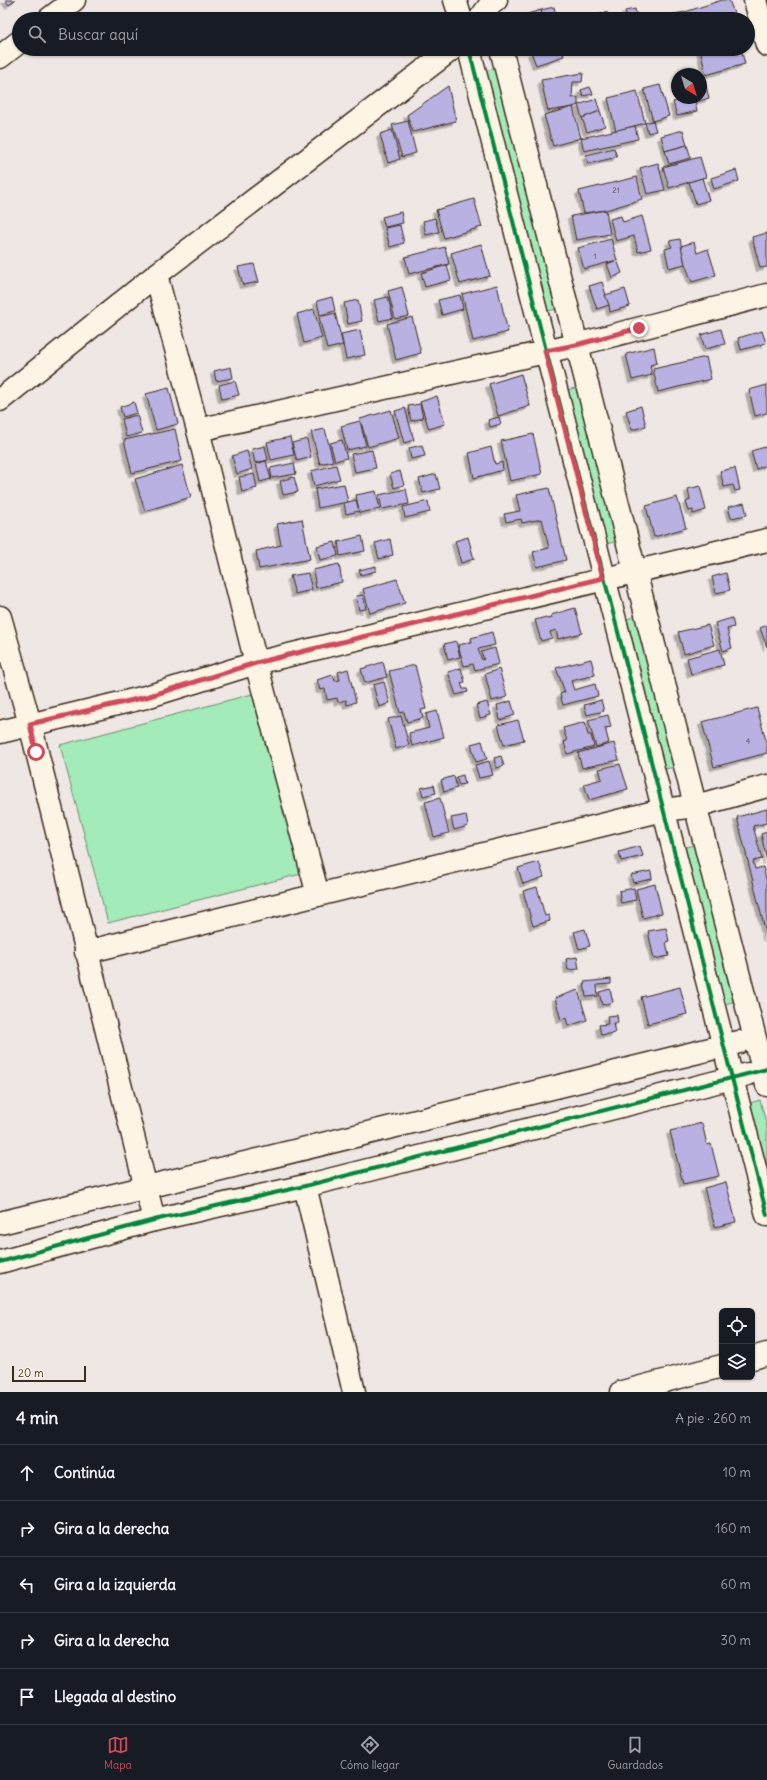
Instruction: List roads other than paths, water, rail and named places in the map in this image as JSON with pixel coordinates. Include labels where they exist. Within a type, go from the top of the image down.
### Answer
[{"type":"street","points":[[58,12],[74,0]]},
{"type":"street","points":[[455,0],[459,12]]},
{"type":"street","points":[[755,0],[767,45]]},
{"type":"street","points":[[0,57],[12,48]]},
{"type":"street","points":[[0,400],[156,275],[443,56]]},
{"type":"street","points":[[471,56],[767,1215]]},
{"type":"street","points":[[0,1262],[154,1220],[305,1186],[733,1078],[766,1074],[761,1036],[696,806],[503,56]]},
{"type":"street","points":[[156,275],[198,430],[256,663],[318,895]]},
{"type":"street","points":[[198,430],[576,345],[767,295]]},
{"type":"street","points":[[0,732],[146,697],[256,663],[635,570],[767,540]]},
{"type":"street","points":[[0,616],[30,724],[154,1220]]},
{"type":"street","points":[[86,952],[663,810],[696,806],[767,786]]},
{"type":"street","points":[[0,1224],[145,1186],[761,1036]]},
{"type":"street","points":[[305,1186],[354,1392]]},
{"type":"street","points":[[755,1357],[767,1354]]},
{"type":"street","points":[[622,1392],[719,1367]]}]
